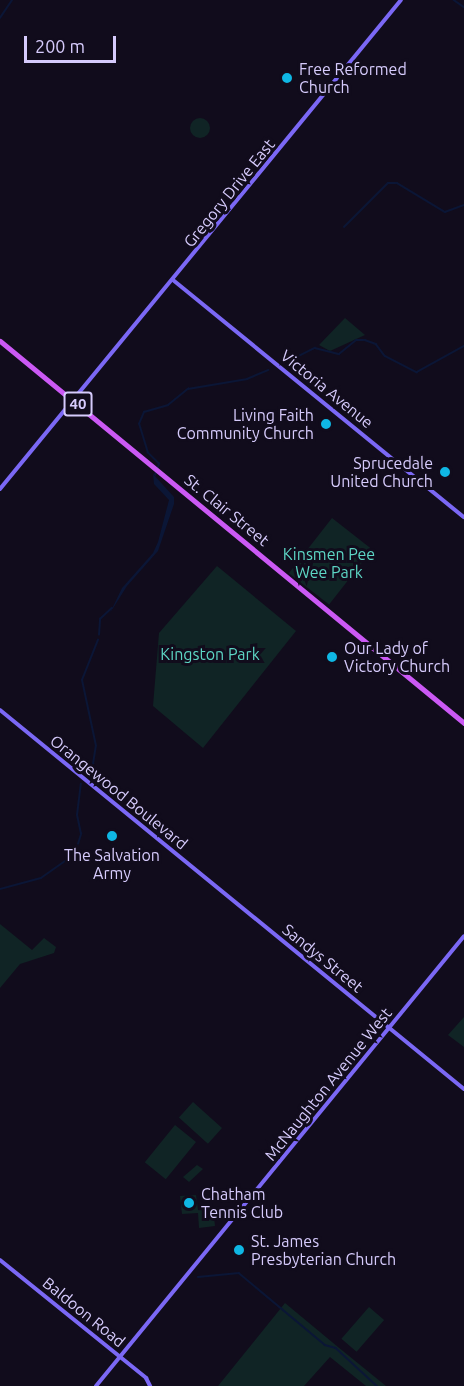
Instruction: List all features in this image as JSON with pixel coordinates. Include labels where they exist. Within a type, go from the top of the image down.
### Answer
[{"type":"main road","name":"St. Clair Street","points":[[0,341],[464,723]]},
{"type":"street","name":"Gregory Drive East","points":[[0,489],[401,0]]},
{"type":"street","name":"Victoria Avenue","points":[[173,280],[464,518]]},
{"type":"street","name":"Orangewood Boulevard","points":[[0,710],[223,892]]},
{"type":"street","name":"Sandys Street","points":[[223,892],[464,1089]]},
{"type":"street","name":"McNaughton Avenue West","points":[[96,1386],[464,936]]},
{"type":"street","name":"Baldoon Road","points":[[0,1260],[146,1378],[150,1386]]},
{"type":"green space","points":[[196,118],[204,118],[210,124],[210,132],[204,138],[196,138],[190,132],[190,124]]},
{"type":"green space","points":[[345,318],[365,335],[330,351],[319,345]]},
{"type":"green space","name":"Kinsmen Pee Wee Park","points":[[332,518],[372,549],[329,605],[289,573]]},
{"type":"green space","name":"Kingston Park","points":[[217,566],[296,631],[203,748],[153,706],[159,633]]},
{"type":"green space","points":[[0,924],[32,950],[44,938],[56,947],[54,953],[20,964],[0,988]]},
{"type":"green space","points":[[464,1017],[464,1047],[448,1035]]},
{"type":"green space","points":[[193,1102],[222,1128],[208,1144],[179,1118]]},
{"type":"green space","points":[[175,1125],[196,1142],[166,1179],[145,1162]]},
{"type":"green space","points":[[197,1165],[203,1169],[189,1182],[183,1177]]},
{"type":"green space","points":[[196,1195],[198,1210],[213,1209],[215,1226],[199,1228],[198,1213],[182,1214],[180,1196]]},
{"type":"green space","points":[[285,1303],[386,1386],[366,1386],[330,1357],[304,1386],[218,1386]]},
{"type":"green space","points":[[369,1307],[384,1320],[357,1352],[341,1339]]},
{"type":"water","points":[[153,474],[174,497],[174,504],[158,551],[127,586],[110,613],[122,588],[153,553],[158,542],[169,500],[154,484]]},
{"type":"waterway","points":[[0,18],[12,0]]},
{"type":"waterway","points":[[454,0],[464,7]]},
{"type":"waterway","points":[[344,227],[388,183],[397,183],[445,212],[464,205]]},
{"type":"waterway","points":[[289,361],[315,348],[339,354],[356,340],[365,340],[376,344],[385,356],[417,372],[464,346]]},
{"type":"waterway","points":[[155,475],[159,464],[148,453],[139,424],[144,412],[168,405],[188,389],[247,379],[268,370]]},
{"type":"waterway","points":[[99,635],[100,619],[112,608]]},
{"type":"waterway","points":[[85,774],[93,764],[96,746],[82,680],[98,640]]},
{"type":"waterway","points":[[0,889],[41,878],[75,854],[81,834],[77,815],[81,784]]},
{"type":"waterway","points":[[198,1277],[239,1273],[325,1345],[336,1348],[377,1386]]},
{"type":"place","name":"Free Reformed Church","points":[[287,78]]},
{"type":"place","name":"Living Faith Community Church","points":[[326,424]]},
{"type":"place","name":"Sprucedale United Church","points":[[445,472]]},
{"type":"place","name":"Our Lady of Victory Church","points":[[332,657]]},
{"type":"place","name":"The Salvation Army","points":[[112,836]]},
{"type":"place","name":"Chatham Tennis Club","points":[[189,1203]]},
{"type":"place","name":"St. James Presbyterian Church","points":[[239,1250]]}]
